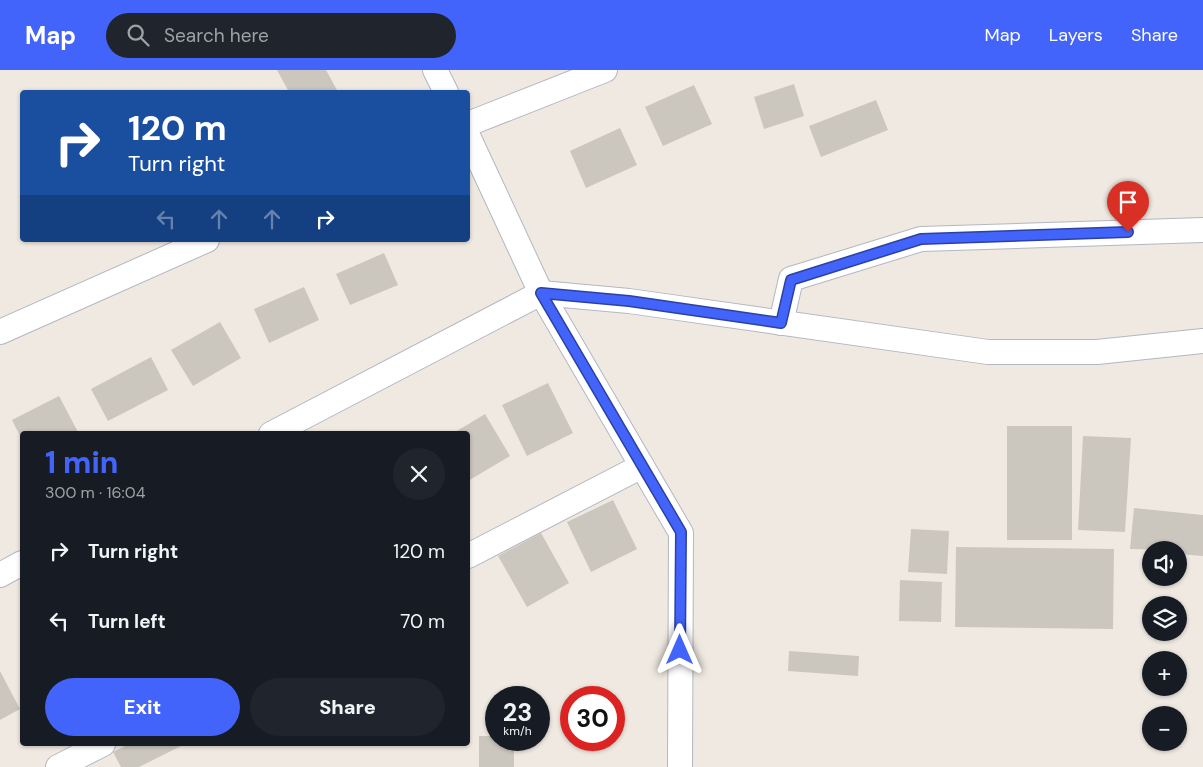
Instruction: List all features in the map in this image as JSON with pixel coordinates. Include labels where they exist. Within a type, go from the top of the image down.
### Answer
[{"type":"street","points":[[435,70],[445,90]]},
{"type":"street","points":[[470,123],[605,70]]},
{"type":"street","points":[[470,140],[541,293],[681,532],[680,767]]},
{"type":"street","points":[[781,323],[791,280],[921,239],[1203,230]]},
{"type":"street","points":[[0,332],[202,242]]},
{"type":"street","points":[[277,431],[541,293],[629,301],[988,352],[1097,352],[1203,341]]},
{"type":"street","points":[[470,555],[642,466]]},
{"type":"street","points":[[0,575],[20,564]]},
{"type":"street","points":[[58,767],[99,746]]},
{"type":"building","points":[[277,70],[326,70],[337,90],[288,90]]},
{"type":"building","points":[[794,84],[804,116],[764,129],[754,97]]},
{"type":"building","points":[[694,85],[712,124],[663,146],[645,107]]},
{"type":"building","points":[[876,100],[888,130],[821,157],[809,126]]},
{"type":"building","points":[[620,128],[637,165],[586,188],[570,151]]},
{"type":"building","points":[[384,253],[398,285],[350,305],[336,274]]},
{"type":"building","points":[[304,287],[319,320],[269,343],[254,309]]},
{"type":"building","points":[[220,322],[241,358],[193,386],[171,350]]},
{"type":"building","points":[[151,357],[168,390],[108,421],[91,389]]},
{"type":"building","points":[[548,383],[573,433],[527,456],[502,405]]},
{"type":"building","points":[[59,396],[77,431],[20,431],[20,436],[12,420]]},
{"type":"building","points":[[485,414],[510,456],[470,480],[470,431],[457,431]]},
{"type":"building","points":[[1007,426],[1072,426],[1072,540],[1007,540]]},
{"type":"building","points":[[1083,436],[1131,438],[1125,532],[1078,530]]},
{"type":"building","points":[[613,500],[637,549],[591,572],[567,522]]},
{"type":"building","points":[[1134,508],[1203,515],[1203,556],[1187,555],[1187,541],[1142,541],[1142,549],[1130,549]]},
{"type":"building","points":[[911,529],[949,531],[947,574],[908,572]]},
{"type":"building","points":[[541,533],[569,583],[527,607],[498,556]]},
{"type":"building","points":[[956,547],[1114,549],[1113,629],[955,627]]},
{"type":"building","points":[[900,580],[942,582],[941,622],[899,621]]},
{"type":"building","points":[[789,651],[859,656],[858,676],[788,671]]},
{"type":"building","points":[[0,671],[20,709],[0,720]]},
{"type":"building","points":[[479,736],[485,736],[485,751],[514,751],[514,767],[479,767]]},
{"type":"building","points":[[125,746],[181,746],[139,767],[121,767],[113,752]]},
{"type":"route","points":[[680,650],[681,532],[541,293],[629,301],[781,323],[791,280],[921,239],[1128,232]]}]
